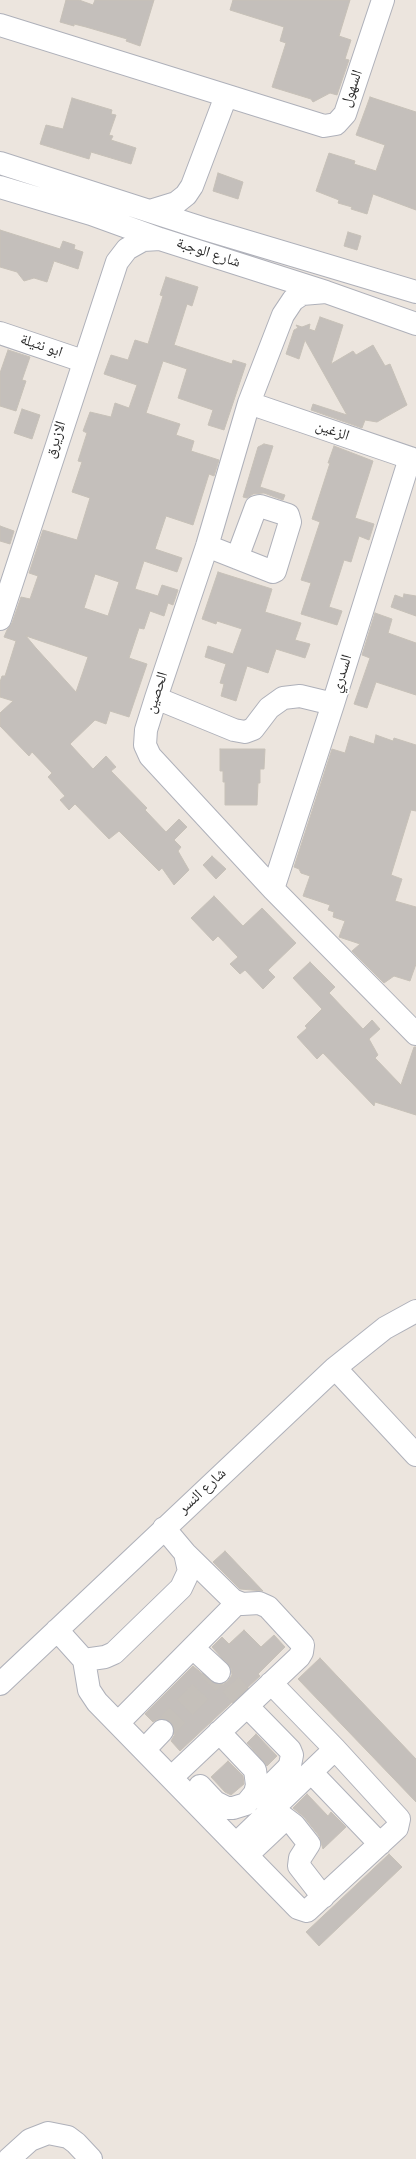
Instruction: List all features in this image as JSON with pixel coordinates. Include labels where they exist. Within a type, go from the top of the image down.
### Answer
[{"type":"street","name":"السهول","points":[[0,26],[324,126],[336,124],[346,114],[383,0]]},
{"type":"street","points":[[150,211],[176,203],[186,195],[192,186],[226,96]]},
{"type":"street","name":"شارع الوجبة","points":[[0,163],[205,229],[416,292]]},
{"type":"street","name":"شارع الوجبة","points":[[0,186],[92,214],[160,239],[326,292],[416,324]]},
{"type":"street","points":[[192,186],[195,203],[205,229]]},
{"type":"street","points":[[92,214],[106,227],[114,243],[117,262]]},
{"type":"street","name":"الازيرق","points":[[2,607],[117,262],[127,248],[143,240],[160,239]]},
{"type":"street","name":"الحصين","points":[[326,292],[302,294],[293,300],[283,314],[249,402],[207,546],[146,730],[145,745],[150,756],[273,889],[412,1021]]},
{"type":"street","name":"ابو نثيلة","points":[[0,333],[83,361]]},
{"type":"street","name":"الزغين","points":[[249,402],[413,459]]},
{"type":"street","name":"السدري","points":[[273,889],[413,459]]},
{"type":"street","points":[[207,546],[237,558]]},
{"type":"street","points":[[156,698],[234,730],[245,732],[252,729],[269,708],[283,698],[300,696],[333,704]]},
{"type":"street","name":"شارع النسر","points":[[0,1684],[335,1368],[385,1328],[416,1311]]},
{"type":"street","points":[[335,1368],[416,1455]]},
{"type":"street","points":[[164,1528],[185,1553],[237,1603],[259,1604],[268,1607],[300,1640],[302,1645],[302,1652],[299,1657],[271,1684],[246,1702],[219,1732],[177,1771]]},
{"type":"street","points":[[84,1660],[105,1657],[114,1653],[182,1588],[189,1571],[185,1553]]},
{"type":"street","points":[[118,1723],[237,1603]]},
{"type":"street","points":[[57,1630],[84,1660],[89,1690],[97,1702],[144,1750],[177,1771],[220,1806],[233,1808],[246,1804],[264,1792],[290,1765],[292,1755],[290,1750],[246,1702]]},
{"type":"street","points":[[193,1648],[219,1672]]},
{"type":"street","points":[[177,1771],[241,1850],[302,1910],[311,1908],[397,1828],[399,1820],[335,1748],[271,1684]]},
{"type":"street","points":[[144,1750],[162,1732]]},
{"type":"street","points":[[219,1732],[255,1770],[257,1785],[251,1800]]},
{"type":"street","points":[[241,1850],[335,1748]]},
{"type":"street","points":[[312,1772],[380,1844]]},
{"type":"street","points":[[278,1812],[294,1825],[310,1844],[300,1858],[299,1866],[323,1896]]},
{"type":"street","points":[[9,2159],[30,2140],[48,2133],[68,2137],[76,2142],[91,2159]]},
{"type":"building","points":[[66,0],[79,0],[93,5],[95,0],[154,0],[140,46],[126,41],[127,39],[86,27],[60,22]]},
{"type":"building","points":[[233,0],[350,0],[339,36],[351,40],[345,59],[349,60],[337,95],[330,93],[313,102],[311,99],[272,87],[286,43],[280,41],[284,27],[230,10]]},
{"type":"building","points":[[370,97],[416,112],[416,210],[373,194],[367,214],[351,209],[352,207],[338,203],[339,200],[316,191],[329,153],[355,161],[354,164],[376,171],[385,145],[356,135]]},
{"type":"building","points":[[72,98],[112,110],[111,114],[116,115],[109,135],[113,136],[111,140],[136,148],[131,164],[91,152],[89,159],[40,144],[46,125],[63,129]]},
{"type":"building","points":[[218,173],[243,182],[238,199],[213,191]]},
{"type":"building","points":[[0,230],[60,249],[63,241],[75,245],[74,249],[83,252],[78,269],[54,261],[47,282],[34,278],[24,281],[17,272],[0,267]]},
{"type":"building","points":[[348,232],[361,236],[357,250],[344,246]]},
{"type":"building","points":[[166,277],[198,287],[192,306],[187,304],[174,345],[232,364],[233,360],[246,364],[224,430],[208,425],[213,410],[178,398],[187,369],[163,361],[146,413],[180,424],[176,435],[194,441],[191,451],[219,460],[214,476],[209,474],[193,525],[166,516],[155,549],[182,558],[177,572],[144,561],[135,589],[158,596],[162,585],[178,590],[173,605],[168,603],[164,616],[150,611],[144,629],[139,628],[129,658],[147,664],[129,717],[110,711],[106,724],[95,720],[70,744],[93,769],[106,756],[116,767],[111,771],[147,808],[145,810],[166,832],[179,819],[187,827],[174,840],[181,847],[178,851],[189,870],[174,885],[162,868],[159,871],[119,831],[109,839],[75,804],[69,810],[60,800],[65,796],[48,777],[52,773],[32,752],[29,756],[0,726],[0,713],[13,701],[0,697],[0,682],[2,676],[5,676],[16,641],[4,637],[12,623],[21,597],[30,599],[38,576],[29,573],[43,530],[77,540],[90,498],[72,492],[82,462],[78,461],[87,433],[83,431],[90,412],[111,417],[115,403],[129,408],[137,385],[104,374],[111,355],[128,360],[135,340],[148,344],[163,296],[160,295]],"holes":[[[95,574],[119,582],[108,616],[84,608]],[[26,636],[88,657],[76,692],[36,648]]]},
{"type":"building","points":[[320,317],[343,325],[331,364],[353,351],[356,355],[373,345],[385,366],[390,364],[407,405],[377,422],[365,420],[362,428],[311,410],[313,404],[347,415],[305,340],[299,359],[286,354],[294,330],[298,328],[296,325],[302,327],[310,324],[309,329],[315,331]]},
{"type":"building","points":[[8,350],[30,357],[22,380],[26,381],[16,411],[0,406],[0,373]]},
{"type":"building","points":[[22,409],[40,415],[32,439],[14,433]]},
{"type":"building","points":[[264,444],[273,446],[260,487],[285,495],[283,500],[264,493],[253,494],[247,498],[243,497],[258,447]]},
{"type":"building","points":[[334,446],[373,461],[355,518],[374,524],[369,540],[359,536],[351,562],[344,560],[329,607],[342,611],[337,625],[301,614],[311,583],[301,580],[320,522],[312,519]]},
{"type":"building","points":[[0,526],[14,531],[10,544],[0,541]]},
{"type":"building","points":[[218,572],[272,589],[265,612],[301,623],[295,640],[310,644],[305,658],[276,649],[268,673],[247,666],[236,701],[221,696],[224,684],[220,683],[226,664],[205,657],[208,646],[233,654],[242,629],[217,621],[216,624],[202,619]]},
{"type":"building","points":[[404,594],[416,596],[416,616],[391,607],[395,595],[403,598]]},
{"type":"building","points":[[375,613],[392,619],[388,633],[416,643],[416,695],[376,682],[367,708],[354,704],[370,658],[362,655]]},
{"type":"building","points":[[376,735],[393,741],[394,738],[416,745],[416,811],[411,810],[391,875],[402,879],[395,901],[416,907],[416,964],[410,981],[394,976],[384,983],[352,951],[360,944],[339,937],[345,921],[333,917],[334,912],[328,910],[330,905],[303,896],[310,876],[301,873],[299,869],[294,867],[332,749],[345,753],[350,736],[374,744]]},
{"type":"building","points":[[220,749],[265,749],[264,769],[260,769],[260,783],[258,783],[257,805],[225,805],[225,782],[223,782],[223,771],[220,771]]},
{"type":"building","points":[[212,856],[226,869],[216,879],[203,865]]},
{"type":"building","points":[[214,896],[243,926],[262,908],[296,943],[268,970],[275,977],[263,989],[245,970],[240,974],[230,964],[238,957],[218,936],[213,941],[191,918]]},
{"type":"building","points":[[310,962],[335,987],[329,993],[363,1029],[372,1020],[380,1029],[369,1039],[378,1055],[375,1058],[401,1085],[414,1047],[416,1047],[416,1115],[375,1102],[374,1106],[323,1053],[317,1059],[297,1037],[322,1009],[293,978]]},
{"type":"building","points":[[225,1551],[263,1591],[240,1589],[213,1562]]},
{"type":"building","points":[[244,1630],[261,1647],[274,1635],[285,1647],[258,1674],[260,1676],[180,1751],[171,1741],[175,1734],[171,1722],[165,1718],[153,1722],[145,1714],[193,1666],[216,1685],[222,1685],[228,1681],[232,1675],[231,1668],[212,1647],[222,1637],[229,1644]]},
{"type":"building","points":[[320,1658],[416,1759],[416,1802],[298,1679]]},
{"type":"building","points":[[256,1734],[277,1756],[267,1766],[247,1743]]},
{"type":"building","points":[[228,1761],[243,1776],[244,1784],[231,1795],[225,1792],[211,1777]]},
{"type":"building","points":[[307,1794],[328,1816],[331,1812],[346,1827],[323,1849],[319,1836],[304,1817],[293,1808]]},
{"type":"building","points":[[389,1854],[402,1867],[319,1946],[306,1932]]},
{"type":"tunnel","points":[[162,1731],[219,1672],[241,1696]]}]
